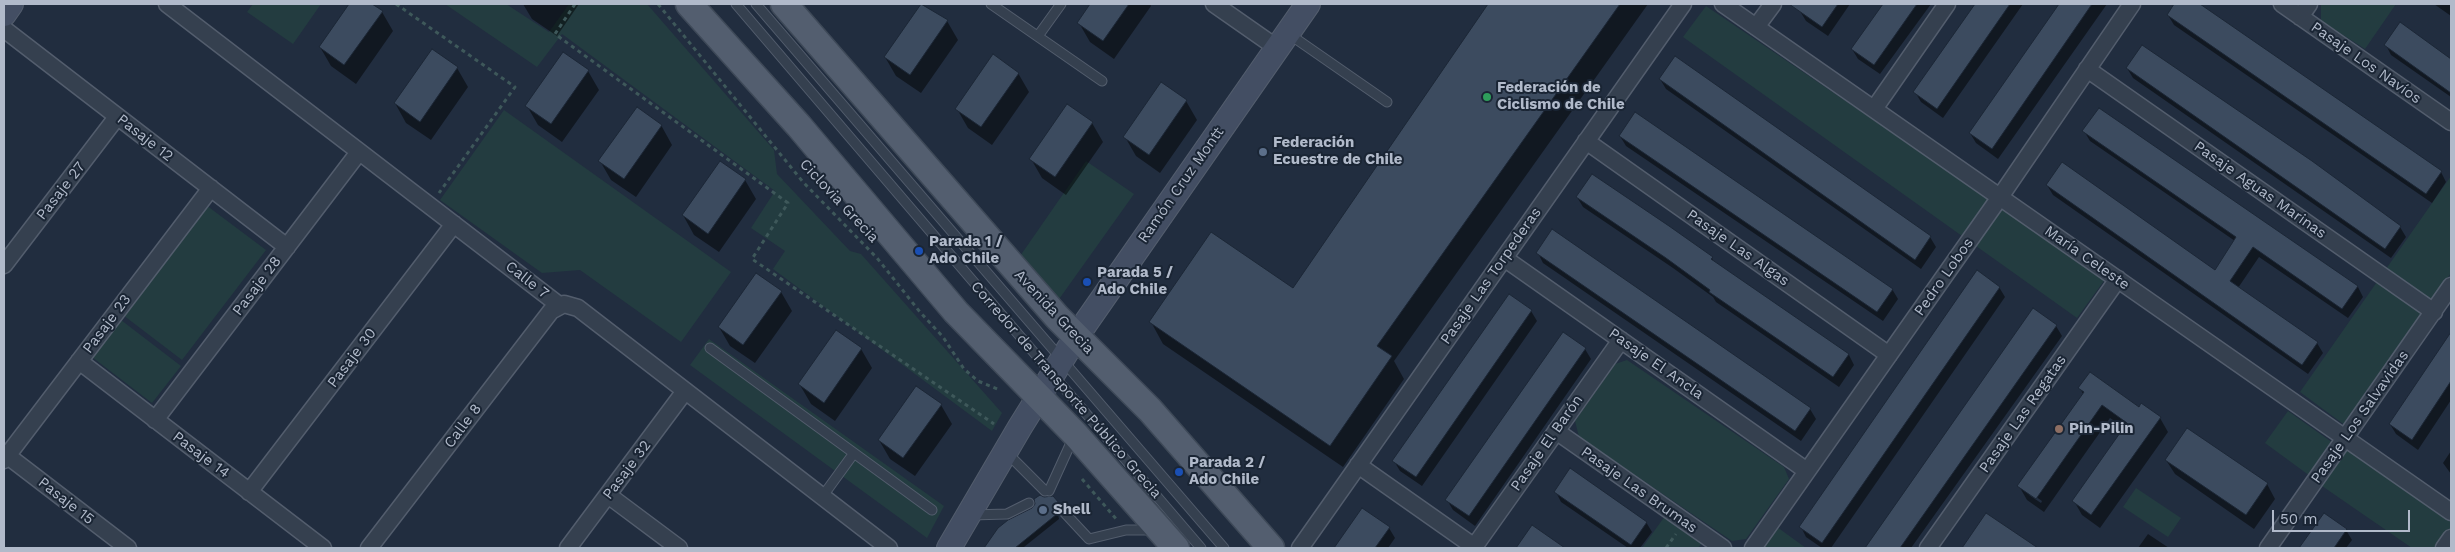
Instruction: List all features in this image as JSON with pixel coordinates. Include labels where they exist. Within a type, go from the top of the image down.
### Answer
[{"type":"main road","points":[[690,4],[799,126],[956,312],[1075,434],[1168,539]]},
{"type":"main road","name":"Avenida Grecia","points":[[784,4],[1076,337],[1150,410],[1271,548]]},
{"type":"street","points":[[4,14],[11,4]]},
{"type":"street","name":"Calle 7","points":[[167,4],[559,305],[569,304],[578,308],[889,548]]},
{"type":"street","points":[[1214,4],[1282,40]]},
{"type":"street","name":"Ramón Cruz Montt","points":[[949,548],[1038,396],[1076,337],[1308,4]]},
{"type":"street","name":"Pasaje Las Torpederas","points":[[1300,548],[1683,4]]},
{"type":"street","name":"María Celeste","points":[[1723,4],[2451,512]]},
{"type":"street","points":[[1756,27],[1772,4]]},
{"type":"street","points":[[1874,109],[1947,4]]},
{"type":"street","name":"Pedro Lobos","points":[[1753,548],[2000,197],[2132,4]]},
{"type":"street","name":"Pasaje Los Navíos","points":[[2282,4],[2305,10],[2451,122]]},
{"type":"street","name":"Pasaje 12","points":[[4,29],[287,247]]},
{"type":"street","name":"Pasaje Aguas Marinas","points":[[2087,69],[2434,312]]},
{"type":"street","name":"Pasaje 27","points":[[4,264],[118,117]]},
{"type":"street","name":"Pasaje Las Algas","points":[[1586,141],[1889,355]]},
{"type":"street","name":"Pasaje 28","points":[[155,420],[359,152]]},
{"type":"street","name":"Pasaje 23","points":[[5,456],[211,188]]},
{"type":"street","name":"Pasaje 30","points":[[249,492],[454,224]]},
{"type":"street","name":"Pasaje El Ancla","points":[[1504,258],[1807,471]]},
{"type":"street","name":"Pasaje Las Regatas","points":[[1928,548],[2118,280]]},
{"type":"street","name":"Pasaje Los Salvavidas","points":[[2268,548],[2451,286]]},
{"type":"street","name":"Calle 8","points":[[369,548],[551,312],[559,305]]},
{"type":"street","name":"Pasaje El Barón","points":[[1475,547],[1620,340]]},
{"type":"street","name":"Pasaje 14","points":[[79,361],[323,548]]},
{"type":"street","name":"Pasaje 32","points":[[568,548],[686,391]]},
{"type":"street","name":"Pasaje Las Brumas","points":[[1556,431],[1723,548]]},
{"type":"street","name":"Pasaje 15","points":[[5,456],[128,548]]},
{"type":"street","points":[[1358,466],[1475,547]]},
{"type":"street","points":[[608,495],[678,548]]},
{"type":"street","points":[[2444,548],[2451,538]]},
{"type":"lane","name":"Corredor de Transporte Público Grecia","points":[[736,4],[1057,366],[1224,548]]},
{"type":"lane","name":"Corredor de Transporte Público Grecia","points":[[756,4],[1057,366],[1202,548]]},
{"type":"lane","points":[[991,4],[1102,81]]},
{"type":"lane","points":[[1038,36],[1061,4]]},
{"type":"lane","points":[[1282,40],[1387,102]]},
{"type":"lane","points":[[710,348],[932,510]]},
{"type":"lane","points":[[1006,451],[1047,491],[1075,434]]},
{"type":"lane","points":[[822,497],[854,453]]},
{"type":"lane","points":[[968,515],[1007,514],[1030,503]]},
{"type":"lane","points":[[1062,510],[1089,539],[1126,530],[1168,539]]},
{"type":"path","points":[[396,4],[515,87],[430,206]]},
{"type":"path","points":[[575,4],[554,34],[788,204],[752,259],[994,424]]},
{"type":"path","name":"Ciclovia Grecia","points":[[658,4],[803,182],[877,258],[920,312],[943,337],[964,369],[978,381],[1003,392]]},
{"type":"path","points":[[1077,473],[1118,520]]},
{"type":"green space","points":[[253,4],[321,4],[293,44],[247,12]]},
{"type":"green space","points":[[445,4],[506,4],[549,32],[569,4],[647,4],[774,150],[777,174],[850,251],[861,254],[1002,413],[992,431],[773,269],[785,251],[751,228],[775,191],[562,34],[537,67]]},
{"type":"green space","points":[[2321,4],[2396,4],[2365,49],[2321,21]]},
{"type":"green space","points":[[1706,6],[2106,278],[2077,318],[1683,37]]},
{"type":"green space","points":[[504,110],[731,272],[681,342],[580,270],[542,273],[440,200]]},
{"type":"green space","points":[[1086,161],[1134,194],[1057,302],[1018,259]]},
{"type":"green space","points":[[2451,176],[2451,273],[2346,426],[2300,392]]},
{"type":"green space","points":[[206,205],[266,250],[182,360],[123,315]]},
{"type":"green space","points":[[121,320],[181,366],[152,403],[92,357]]},
{"type":"green space","points":[[709,339],[944,506],[927,538],[690,365]]},
{"type":"green space","points":[[1627,360],[1784,467],[1789,479],[1746,539],[1732,541],[1579,437],[1575,421],[1615,364]]},
{"type":"green space","points":[[2288,411],[2333,443],[2310,476],[2265,443]]},
{"type":"green space","points":[[2347,450],[2451,522],[2451,529],[2438,548],[2412,548],[2322,486]]},
{"type":"green space","points":[[2136,488],[2181,518],[2168,537],[2123,507]]},
{"type":"green space","points":[[1665,516],[1702,543],[1698,548],[1642,548]]},
{"type":"green space","points":[[1777,527],[1806,548],[1762,548]]},
{"type":"building","points":[[349,4],[372,4],[383,11],[344,65],[319,47]]},
{"type":"building","points":[[921,4],[948,20],[910,75],[884,57]]},
{"type":"building","points":[[1090,4],[1129,4],[1103,41],[1077,23]]},
{"type":"building","points":[[1488,4],[1620,4],[1377,346],[1392,356],[1330,446],[1149,322],[1211,232],[1293,288]]},
{"type":"building","points":[[1789,4],[1838,4],[1822,27]]},
{"type":"building","points":[[1883,4],[1917,4],[1874,65],[1851,49]]},
{"type":"building","points":[[1975,4],[2010,4],[1937,109],[1913,92]]},
{"type":"building","points":[[2059,4],[2092,4],[1992,149],[1969,133]]},
{"type":"building","points":[[2174,4],[2200,4],[2442,171],[2426,194],[2167,15]]},
{"type":"building","points":[[2400,22],[2451,59],[2451,93],[2384,45]]},
{"type":"building","points":[[2142,45],[2312,161],[2401,226],[2385,249],[2126,68]]},
{"type":"building","points":[[432,49],[458,67],[420,122],[394,103]]},
{"type":"building","points":[[563,52],[589,70],[551,124],[525,106]]},
{"type":"building","points":[[993,54],[1019,73],[981,127],[955,109]]},
{"type":"building","points":[[1675,56],[1931,236],[1915,260],[1659,79]]},
{"type":"building","points":[[1161,82],[1187,100],[1149,155],[1123,137]]},
{"type":"building","points":[[1067,104],[1093,122],[1055,177],[1029,159]]},
{"type":"building","points":[[637,107],[662,125],[624,179],[598,161]]},
{"type":"building","points":[[2099,108],[2358,286],[2342,309],[2253,247],[2230,281],[2318,342],[2302,365],[2046,185],[2062,162],[2215,270],[2236,237],[2082,131]]},
{"type":"building","points":[[1635,112],[1893,289],[1877,312],[1619,136]]},
{"type":"building","points":[[720,161],[746,179],[708,234],[682,215]]},
{"type":"building","points":[[1592,174],[1669,226],[1713,257],[1711,259],[1849,354],[1833,377],[1709,292],[1710,290],[1666,258],[1576,197]]},
{"type":"building","points":[[1552,229],[1811,408],[1795,431],[1536,253]]},
{"type":"building","points":[[1977,270],[2000,287],[1822,543],[1799,527]]},
{"type":"building","points":[[756,273],[782,291],[743,345],[718,327]]},
{"type":"building","points":[[1509,294],[1532,310],[1416,477],[1392,461]]},
{"type":"building","points":[[2033,308],[2057,325],[1900,548],[1865,548]]},
{"type":"building","points":[[836,330],[862,348],[824,403],[798,384]]},
{"type":"building","points":[[1563,332],[1586,348],[1469,516],[1445,500]]},
{"type":"building","points":[[2451,332],[2451,381],[2412,440],[2389,424]]},
{"type":"building","points":[[2090,372],[2139,407],[2141,403],[2161,417],[2091,515],[2072,501],[2127,423],[2102,405],[2036,499],[2017,486],[2084,392],[2078,388]]},
{"type":"building","points":[[916,386],[942,404],[903,458],[878,440]]},
{"type":"building","points":[[2187,428],[2268,483],[2246,515],[2165,460]]},
{"type":"building","points":[[1570,468],[1647,522],[1631,545],[1554,492]]},
{"type":"building","points":[[1040,495],[1044,497],[1053,496],[1060,504],[1056,509],[1057,514],[1015,548],[984,548],[998,528],[1008,520],[1032,508],[1035,504],[1034,499]]},
{"type":"building","points":[[1362,508],[1390,527],[1375,548],[1334,548]]},
{"type":"building","points":[[1986,513],[2038,548],[1962,548]]},
{"type":"building","points":[[2324,513],[2347,529],[2334,548],[2299,548]]},
{"type":"building","points":[[1532,525],[1565,548],[1516,548]]},
{"type":"place","name":"Federación de Ciclismo de Chile","points":[[1487,97]]},
{"type":"place","name":"Federación Ecuestre de Chile","points":[[1263,152]]},
{"type":"place","name":"Parada 1 / Ado Chile","points":[[919,251]]},
{"type":"place","name":"Parada 5 / Ado Chile","points":[[1087,282]]},
{"type":"place","name":"Pin-Pilin","points":[[2059,429]]},
{"type":"place","name":"Parada 2 / Ado Chile","points":[[1179,472]]},
{"type":"place","name":"Shell","points":[[1043,510]]}]
